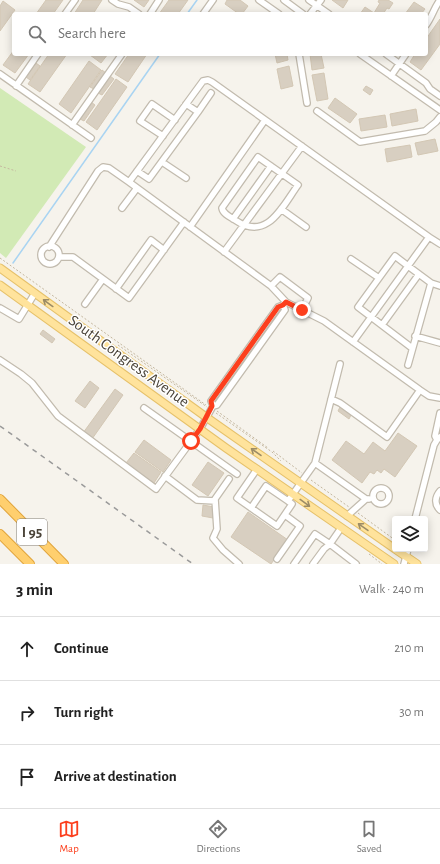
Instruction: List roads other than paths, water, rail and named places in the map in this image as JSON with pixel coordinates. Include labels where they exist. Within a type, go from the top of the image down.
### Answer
[{"type":"highway","name":"I 95","points":[[0,499],[64,564]]},
{"type":"highway","name":"I 95","points":[[0,534],[30,564]]},
{"type":"main road","name":"South Congress Avenue","points":[[0,268],[206,417],[303,479],[351,513],[392,547]]},
{"type":"main road","name":"South Congress Avenue","points":[[0,286],[200,429],[394,564]]},
{"type":"main road","name":"South Congress Avenue","points":[[407,553],[417,564]]},
{"type":"street","points":[[66,12],[75,0]]},
{"type":"street","points":[[112,0],[118,4],[129,7],[136,12]]},
{"type":"street","points":[[151,12],[159,0]]},
{"type":"street","points":[[204,12],[213,0]]},
{"type":"street","points":[[259,0],[276,12]]},
{"type":"street","points":[[284,0],[301,12]]},
{"type":"street","points":[[309,0],[326,12]]},
{"type":"street","points":[[312,12],[321,0]]},
{"type":"street","points":[[428,22],[440,0]]},
{"type":"street","points":[[16,86],[37,56]]},
{"type":"street","points":[[72,125],[121,56]]},
{"type":"street","points":[[299,56],[307,103]]},
{"type":"street","points":[[363,56],[440,110]]},
{"type":"street","points":[[389,56],[426,83],[430,89],[440,96]]},
{"type":"street","points":[[391,76],[405,56]]},
{"type":"street","points":[[0,74],[92,138]]},
{"type":"street","points":[[129,182],[203,81],[208,80],[440,244]]},
{"type":"street","points":[[137,171],[149,179],[211,93]]},
{"type":"street","points":[[163,136],[140,121],[152,104],[175,120]]},
{"type":"street","points":[[186,104],[198,112]]},
{"type":"street","points":[[317,111],[360,142],[425,131],[438,124],[440,117]]},
{"type":"street","points":[[190,227],[265,120]]},
{"type":"street","points":[[224,252],[302,146]]},
{"type":"street","points":[[258,157],[282,174],[298,185],[274,219],[253,228],[244,226],[224,212],[222,208],[258,157]]},
{"type":"street","points":[[162,162],[186,178]]},
{"type":"street","points":[[233,219],[271,166]]},
{"type":"street","points":[[0,360],[32,383],[58,416],[156,489],[200,429],[212,408],[217,405],[285,310],[284,303],[271,286],[109,168],[103,167],[98,171],[49,247],[42,252],[43,260],[46,263],[51,264],[56,262],[59,257],[57,249],[49,247]]},
{"type":"street","points":[[122,208],[137,188]]},
{"type":"street","points":[[281,209],[306,227]]},
{"type":"street","points":[[59,257],[73,257],[129,298],[184,222]]},
{"type":"street","points":[[353,342],[429,237]]},
{"type":"street","points":[[116,289],[151,240],[164,250]]},
{"type":"street","points":[[412,348],[358,307],[395,256],[431,283],[440,286]]},
{"type":"street","points":[[351,259],[379,278]]},
{"type":"street","points":[[382,325],[419,274]]},
{"type":"street","points":[[271,286],[280,277],[308,298],[302,310]]},
{"type":"street","points":[[84,304],[103,279]]},
{"type":"street","points":[[408,365],[431,283]]},
{"type":"street","points":[[0,308],[19,319],[35,293]]},
{"type":"street","points":[[284,303],[324,321],[429,396],[440,398]]},
{"type":"street","points":[[212,408],[211,401],[269,319],[278,307],[284,303]]},
{"type":"street","points":[[269,319],[276,323]]},
{"type":"street","points":[[415,336],[440,343]]},
{"type":"street","points":[[248,349],[254,353]]},
{"type":"street","points":[[288,501],[315,463],[340,364]]},
{"type":"street","points":[[227,379],[233,383]]},
{"type":"street","points":[[331,399],[340,403],[387,437],[420,390]]},
{"type":"street","points":[[144,408],[237,474]]},
{"type":"street","points":[[417,516],[438,443],[434,436],[440,413]]},
{"type":"street","points":[[315,463],[366,500]]},
{"type":"street","points":[[251,508],[266,486],[292,504],[277,526],[236,498],[257,469]]},
{"type":"street","points":[[165,476],[197,500],[215,502]]},
{"type":"street","points":[[229,479],[215,499],[217,529],[213,538],[223,550],[239,564]]},
{"type":"street","points":[[440,491],[436,497],[436,505],[440,510]]},
{"type":"street","points":[[351,513],[366,500],[373,497]]},
{"type":"street","points":[[277,559],[300,526],[285,515]]},
{"type":"street","points":[[313,564],[341,528]]},
{"type":"street","points":[[294,564],[315,534],[356,564]]},
{"type":"street","points":[[404,564],[407,553]]},
{"type":"waterway","points":[[188,12],[197,0]]},
{"type":"waterway","points":[[13,263],[159,56]]},
{"type":"railway","points":[[0,426],[193,564]]}]
